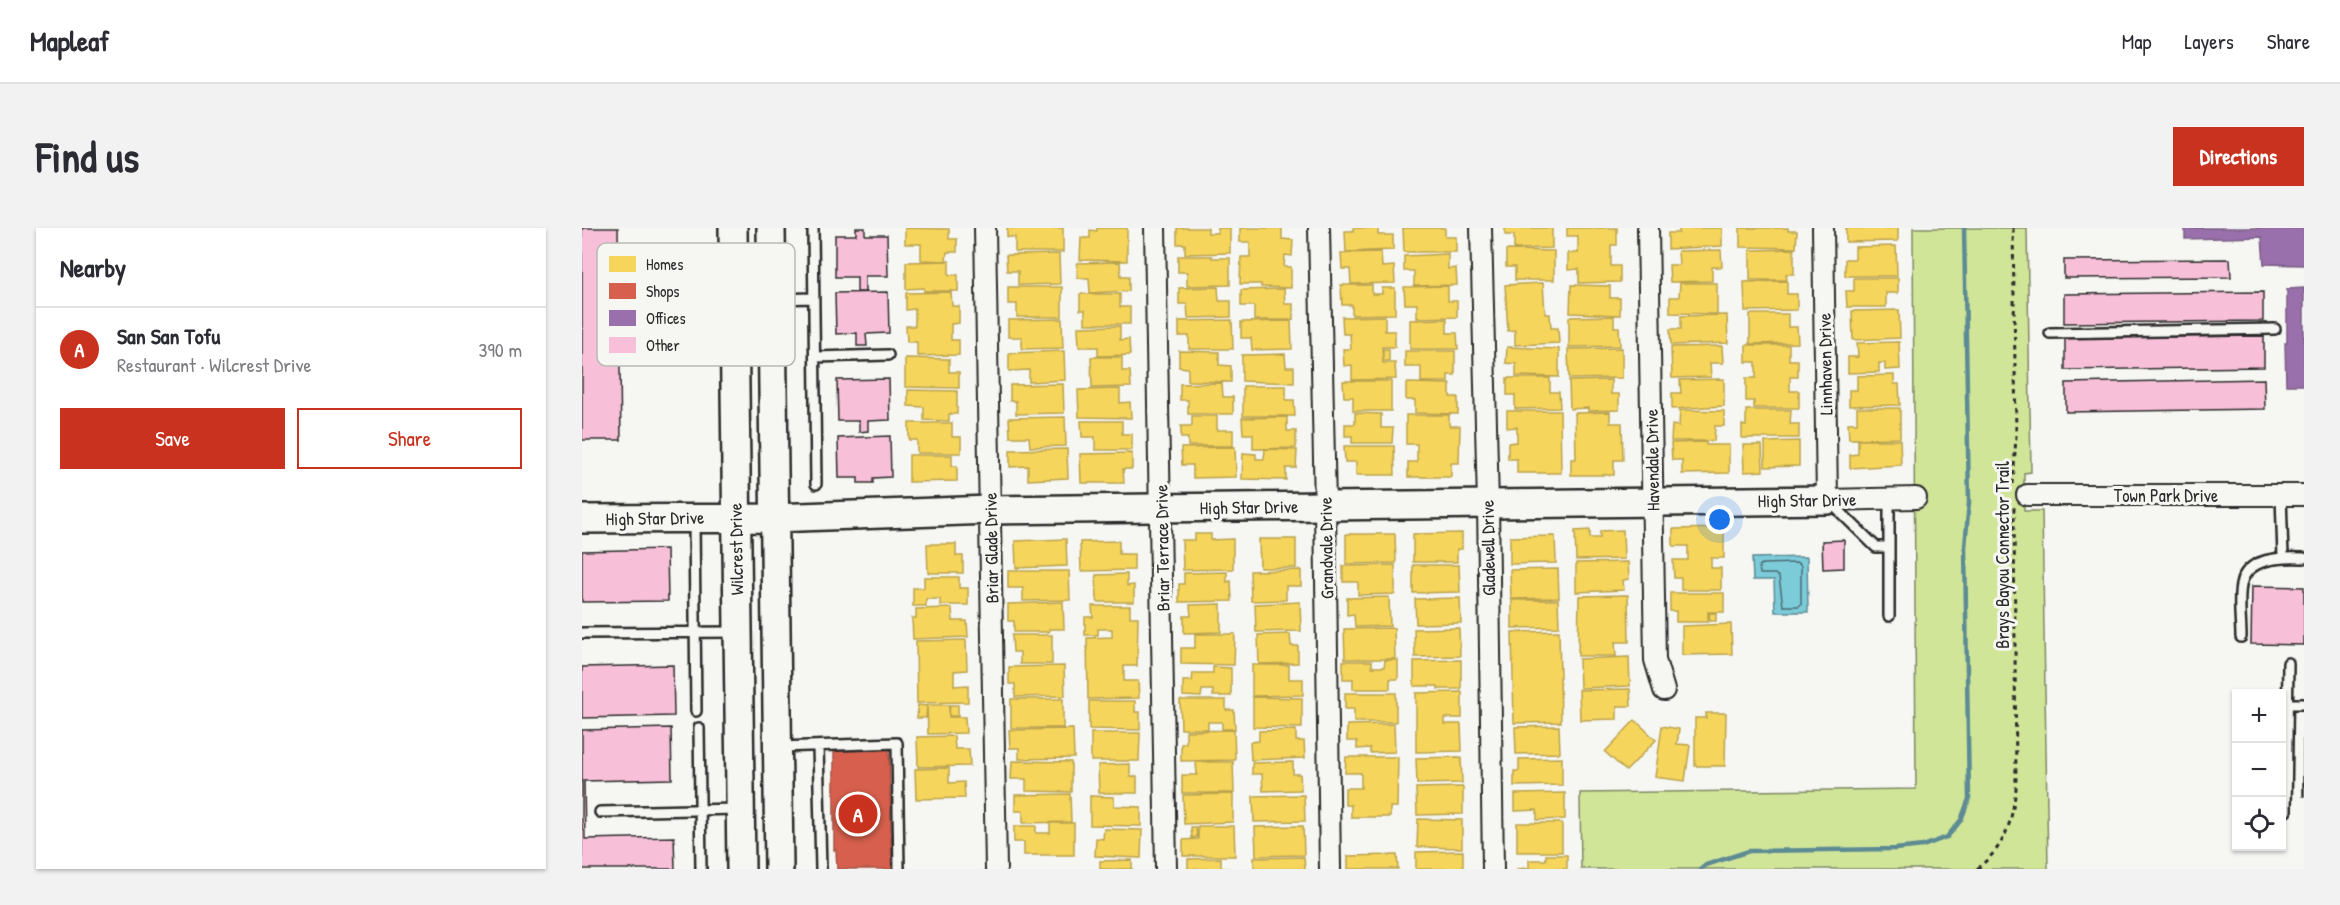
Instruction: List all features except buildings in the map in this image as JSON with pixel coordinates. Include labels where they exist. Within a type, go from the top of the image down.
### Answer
[{"type":"main road","name":"Wilcrest Drive","points":[[733,228],[733,243]]},
{"type":"main road","name":"Wilcrest Drive","points":[[771,228],[771,243]]},
{"type":"main road","name":"Wilcrest Drive","points":[[734,366],[741,869]]},
{"type":"main road","name":"Wilcrest Drive","points":[[772,366],[779,869]]},
{"type":"main road","name":"High Star Drive","points":[[582,519],[773,518],[990,510],[1827,500]]},
{"type":"main road","points":[[740,809],[777,809]]},
{"type":"street","name":"Briar Glade Drive","points":[[985,228],[996,869]]},
{"type":"street","name":"Briar Terrace Drive","points":[[1155,228],[1166,869]]},
{"type":"street","name":"Grandvale Drive","points":[[1318,228],[1330,869]]},
{"type":"street","name":"Gladewell Drive","points":[[1481,228],[1488,504],[1493,869]]},
{"type":"street","name":"Havendale Drive","points":[[1648,228],[1656,660],[1664,690]]},
{"type":"street","name":"Linnhaven Drive","points":[[1823,228],[1827,500]]},
{"type":"street","name":"Town Park Drive","points":[[2018,492],[2304,495]]},
{"type":"street","name":"High Star Drive","points":[[1827,500],[1916,498]]},
{"type":"lane","points":[[813,228],[816,484]]},
{"type":"lane","points":[[795,298],[814,298]]},
{"type":"lane","points":[[2050,333],[2275,329]]},
{"type":"lane","points":[[814,357],[888,355]]},
{"type":"lane","points":[[2281,495],[2283,557]]},
{"type":"lane","points":[[1889,499],[1889,616]]},
{"type":"lane","points":[[1827,500],[1876,547],[1889,547]]},
{"type":"lane","points":[[694,518],[696,711]]},
{"type":"lane","points":[[2241,637],[2241,584],[2248,571],[2262,562],[2283,557],[2304,558]]},
{"type":"lane","points":[[582,633],[737,632]]},
{"type":"lane","points":[[2286,811],[2288,663]]},
{"type":"lane","points":[[2288,704],[2304,704]]},
{"type":"lane","points":[[699,728],[701,869]]},
{"type":"lane","points":[[777,747],[897,743],[899,869]]},
{"type":"lane","points":[[818,746],[821,869]]},
{"type":"lane","points":[[600,812],[740,809]]},
{"type":"path","name":"Brays Bayou Connector Trail","points":[[1977,869],[1991,857],[2003,841],[2012,820],[2016,789],[2018,492],[2013,228]]},
{"type":"green space","points":[[1913,228],[2027,228],[2031,472],[2024,473],[2024,511],[2042,511],[2048,869],[1581,869],[1580,793],[1916,789]]},
{"type":"water","points":[[1807,557],[1808,612],[1775,612],[1774,580],[1753,580],[1752,558]]},
{"type":"waterway","points":[[1701,869],[1706,865],[1749,851],[1895,849],[1923,846],[1947,837],[1961,820],[1969,799],[1965,547],[1969,502],[1964,228]]},
{"type":"place","name":"San San Tofu","points":[[858,814]]}]
